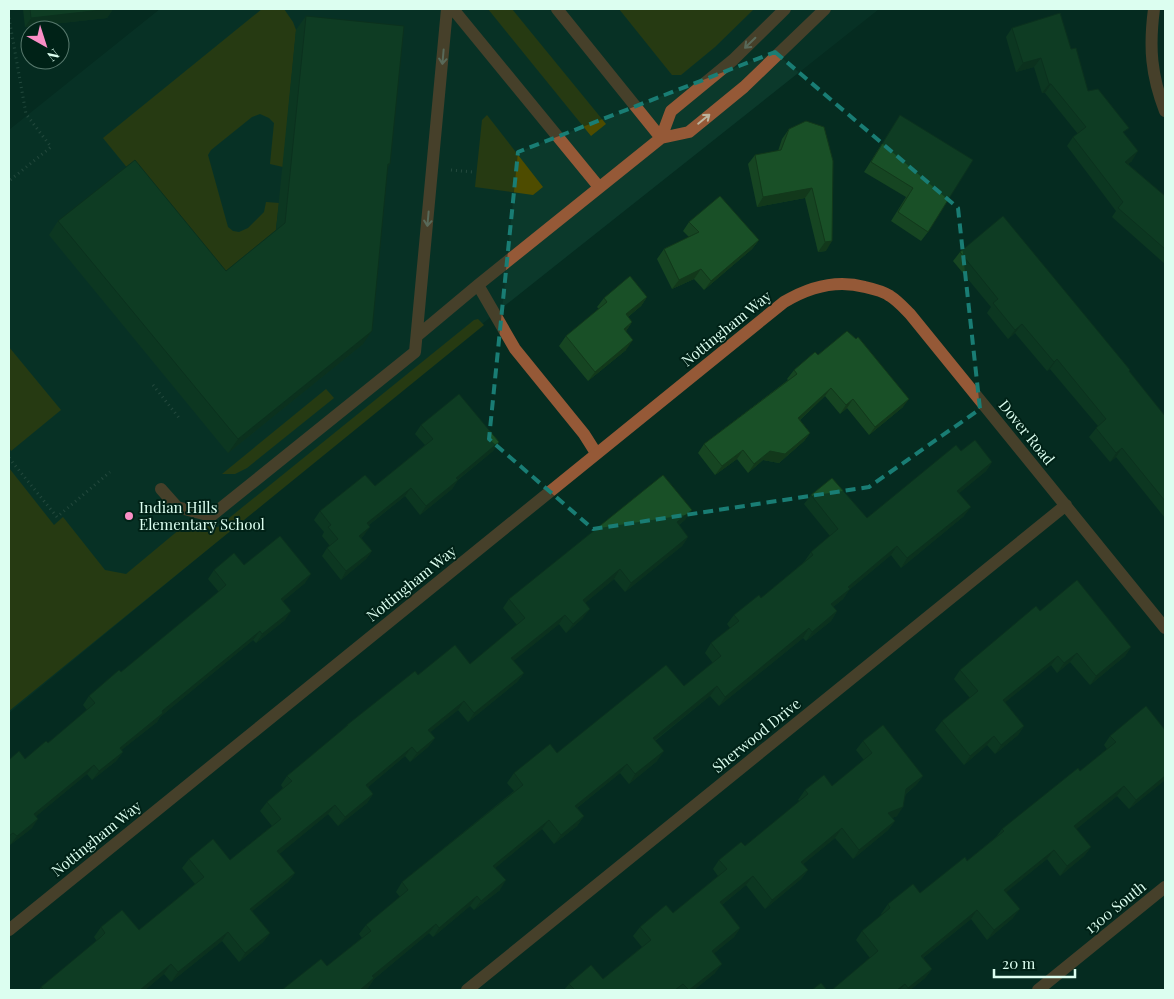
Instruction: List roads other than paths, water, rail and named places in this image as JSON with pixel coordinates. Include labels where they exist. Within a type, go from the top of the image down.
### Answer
[{"type":"street","points":[[161,489],[176,506],[211,516],[415,352],[447,9]]},
{"type":"street","points":[[453,9],[599,187]]},
{"type":"street","points":[[557,9],[660,138]]},
{"type":"street","points":[[660,138],[671,111],[733,60],[785,9]]},
{"type":"street","points":[[417,336],[660,138],[689,132],[744,87],[825,9]]},
{"type":"street","points":[[1154,9],[1151,39],[1152,68],[1165,111]]},
{"type":"street","name":"Nottingham Way","points":[[9,930],[784,302],[813,288],[829,284],[845,284]]},
{"type":"street","name":"Dover Road","points":[[845,284],[876,289],[900,303],[1165,628]]},
{"type":"street","points":[[478,285],[515,349],[584,434],[596,453]]},
{"type":"street","name":"Sherwood Drive","points":[[467,990],[1066,505]]},
{"type":"street","name":"1300 South","points":[[1038,990],[1165,887]]},
{"type":"place","name":"Indian Hills Elementary School","points":[[129,516]]}]
